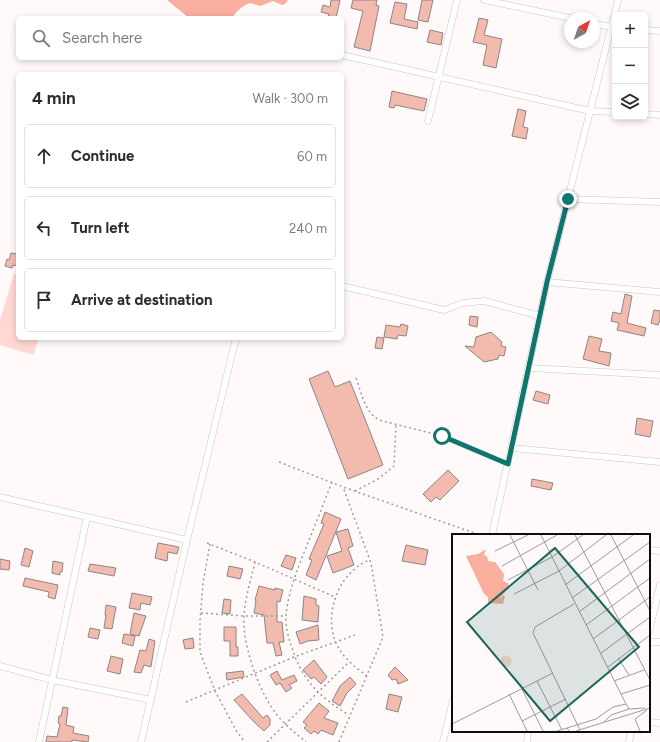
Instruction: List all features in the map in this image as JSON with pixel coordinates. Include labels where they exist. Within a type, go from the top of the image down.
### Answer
[{"type":"street","points":[[428,120],[457,0]]},
{"type":"street","points":[[484,0],[564,17]]},
{"type":"street","points":[[616,12],[618,0]]},
{"type":"street","points":[[600,25],[612,27]]},
{"type":"street","points":[[648,30],[660,31]]},
{"type":"street","points":[[492,534],[547,282],[612,31]]},
{"type":"street","points":[[344,55],[590,111],[612,112]]},
{"type":"street","points":[[648,114],[660,115]]},
{"type":"street","points":[[568,199],[660,202]]},
{"type":"street","points":[[547,282],[660,292]]},
{"type":"street","points":[[344,286],[444,310],[463,303],[484,301],[540,316]]},
{"type":"street","points":[[141,742],[187,540],[236,340]]},
{"type":"street","points":[[529,368],[660,375]]},
{"type":"street","points":[[512,448],[660,462]]},
{"type":"street","points":[[0,497],[187,540]]},
{"type":"street","points":[[39,742],[87,517]]},
{"type":"street","points":[[650,550],[660,551]]},
{"type":"street","points":[[650,628],[660,585]]},
{"type":"street","points":[[0,666],[52,680],[151,700]]},
{"type":"street","points":[[443,742],[451,713]]},
{"type":"street","points":[[650,722],[660,723]]},
{"type":"street","points":[[527,742],[528,732]]},
{"type":"street","points":[[629,742],[632,732]]},
{"type":"path","points":[[356,378],[366,406],[372,416],[396,425],[442,436],[508,464]]},
{"type":"path","points":[[355,491],[378,479],[394,466],[396,425]]},
{"type":"path","points":[[279,462],[343,487],[477,534]]},
{"type":"path","points":[[332,482],[294,579],[285,616],[288,638],[294,657],[305,678],[318,693],[332,705],[350,715]]},
{"type":"path","points":[[339,742],[384,637],[369,559],[343,487]]},
{"type":"path","points":[[207,543],[335,597]]},
{"type":"path","points":[[210,544],[203,583],[200,652],[215,691],[237,732],[245,742]]},
{"type":"path","points":[[367,676],[349,662],[342,652],[336,642],[332,624],[335,597],[345,580],[355,568],[369,559]]},
{"type":"path","points":[[255,562],[244,616],[247,646],[255,674],[272,708],[285,725],[306,742]]},
{"type":"path","points":[[201,613],[244,616],[285,616]]},
{"type":"path","points":[[186,702],[294,657],[355,635]]},
{"type":"path","points":[[267,742],[349,662]]},
{"type":"shaded area","points":[[167,0],[288,0],[282,5],[273,1],[260,6],[250,3],[240,9],[234,16],[187,16]]},
{"type":"shaded area","points":[[14,274],[16,274],[16,340],[38,340],[33,355],[0,345],[0,320]]},
{"type":"building","points":[[331,0],[340,0],[336,16],[328,16],[329,14],[321,12],[323,5],[330,7]]},
{"type":"building","points":[[353,0],[377,0],[376,5],[379,6],[370,51],[354,47],[363,11],[351,8]]},
{"type":"building","points":[[422,0],[433,0],[428,22],[418,20]]},
{"type":"building","points":[[395,2],[407,4],[404,19],[418,22],[417,29],[390,23]]},
{"type":"building","points":[[479,18],[488,20],[484,35],[502,39],[496,68],[483,65],[487,45],[473,42]]},
{"type":"building","points":[[430,30],[443,33],[441,45],[427,42]]},
{"type":"building","points":[[392,91],[427,99],[424,111],[395,105],[394,108],[389,107]]},
{"type":"building","points":[[518,109],[526,111],[523,127],[528,128],[526,139],[512,136]]},
{"type":"building","points":[[11,253],[16,254],[16,266],[13,265],[12,268],[5,266],[7,259],[9,260]]},
{"type":"building","points":[[625,294],[632,296],[627,323],[646,328],[644,336],[617,330],[619,323],[611,321],[613,312],[621,314]]},
{"type":"building","points":[[654,310],[660,311],[660,322],[658,325],[651,323]]},
{"type":"building","points":[[470,316],[478,317],[477,327],[469,325]]},
{"type":"building","points":[[401,324],[408,326],[406,336],[398,335],[397,339],[384,337],[386,325],[400,327]]},
{"type":"building","points":[[491,332],[502,342],[501,346],[506,347],[504,356],[499,355],[498,359],[484,362],[465,346],[474,347],[476,337]]},
{"type":"building","points":[[589,336],[602,339],[599,351],[611,353],[609,366],[583,359]]},
{"type":"building","points":[[377,337],[384,338],[382,349],[375,348]]},
{"type":"building","points":[[328,371],[335,387],[350,381],[383,465],[348,479],[309,379]]},
{"type":"building","points":[[536,391],[550,395],[548,404],[533,400]]},
{"type":"building","points":[[637,418],[653,421],[650,437],[635,434]]},
{"type":"building","points":[[448,470],[459,481],[440,500],[436,497],[431,502],[423,494]]},
{"type":"building","points":[[532,479],[553,483],[551,490],[531,486]]},
{"type":"building","points":[[325,512],[341,519],[316,580],[306,575],[312,560],[309,559],[324,524],[321,523]]},
{"type":"building","points":[[348,529],[353,546],[348,548],[354,565],[333,573],[327,556],[342,551],[336,532]]},
{"type":"building","points":[[158,543],[179,547],[177,554],[168,552],[167,561],[155,558]]},
{"type":"building","points":[[406,545],[428,550],[425,565],[402,561]]},
{"type":"building","points":[[25,548],[33,551],[29,567],[21,565]]},
{"type":"building","points":[[286,555],[296,558],[292,570],[281,566]]},
{"type":"building","points":[[0,559],[10,561],[9,570],[0,569]]},
{"type":"building","points":[[53,561],[63,563],[62,572],[60,572],[60,575],[52,573]]},
{"type":"building","points":[[90,564],[116,568],[114,576],[88,571]]},
{"type":"building","points":[[229,566],[243,569],[240,579],[227,576]]},
{"type":"building","points":[[25,578],[58,585],[55,599],[48,597],[49,592],[23,586]]},
{"type":"building","points":[[259,586],[275,590],[275,588],[283,590],[280,602],[277,601],[277,622],[282,622],[284,642],[279,642],[282,655],[276,656],[273,643],[267,643],[264,615],[254,613],[255,600]]},
{"type":"building","points":[[132,593],[152,597],[150,605],[141,603],[140,610],[129,608]]},
{"type":"building","points":[[304,596],[316,599],[316,605],[319,606],[318,622],[302,620]]},
{"type":"building","points":[[224,599],[231,600],[230,614],[222,613]]},
{"type":"building","points":[[106,605],[116,607],[112,629],[104,628]]},
{"type":"building","points":[[134,613],[146,616],[139,636],[130,634]]},
{"type":"building","points":[[318,625],[319,640],[308,641],[300,644],[296,632]]},
{"type":"building","points":[[224,627],[236,627],[236,647],[238,647],[238,656],[230,656],[230,641],[224,641]]},
{"type":"building","points":[[90,628],[100,630],[98,639],[88,637]]},
{"type":"building","points":[[124,634],[135,636],[133,646],[122,643]]},
{"type":"building","points":[[193,638],[194,648],[185,649],[183,640]]},
{"type":"building","points":[[149,639],[155,641],[151,667],[144,665],[141,673],[134,672],[140,650],[146,651]]},
{"type":"building","points":[[111,656],[123,659],[120,674],[107,671]]},
{"type":"building","points":[[314,660],[327,677],[321,684],[314,677],[311,679],[303,670]]},
{"type":"building","points":[[395,667],[408,680],[398,684],[396,679],[392,680],[388,675]]},
{"type":"building","points":[[243,671],[244,677],[227,680],[226,673]]},
{"type":"building","points":[[277,671],[282,680],[294,675],[297,681],[289,685],[292,688],[286,692],[280,683],[276,685],[270,675]]},
{"type":"building","points":[[350,677],[356,684],[347,693],[340,706],[332,701],[340,686]]},
{"type":"building","points":[[242,694],[263,718],[267,715],[270,719],[270,725],[264,731],[234,700]]},
{"type":"building","points":[[389,694],[402,697],[398,712],[386,709]]},
{"type":"building","points":[[319,703],[329,711],[324,718],[338,723],[333,735],[321,730],[318,734],[314,731],[311,734],[304,728],[307,725],[303,722]]},
{"type":"building","points":[[63,707],[68,708],[66,725],[74,727],[73,733],[89,736],[88,742],[72,740],[72,742],[46,742],[47,736],[57,737],[60,724],[58,723],[59,716],[61,716]]},
{"type":"route","points":[[442,436],[508,464],[547,282],[568,199]]}]
